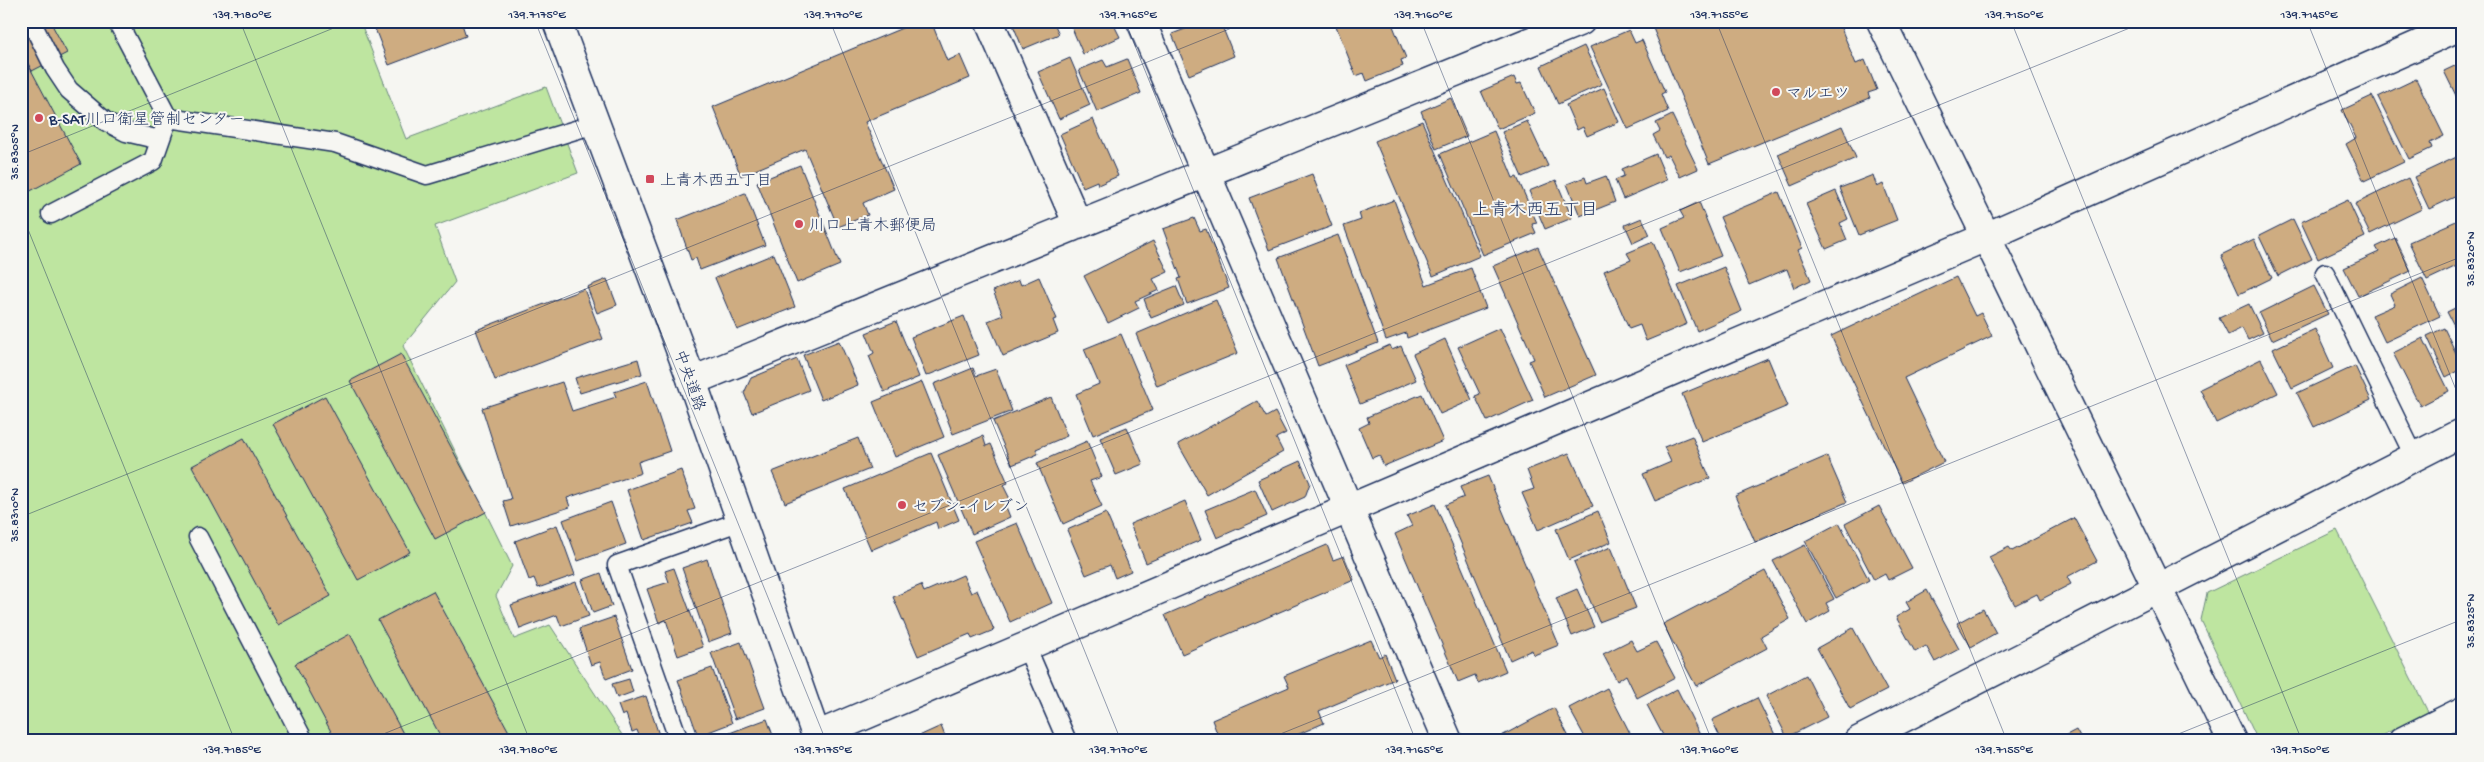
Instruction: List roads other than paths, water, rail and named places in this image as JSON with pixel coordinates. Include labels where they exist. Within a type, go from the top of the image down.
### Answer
[{"type":"street","name":"中央道路","points":[[557,21],[692,381],[817,738]]},
{"type":"street","points":[[989,21],[1078,225]]},
{"type":"street","points":[[1141,21],[1448,741]]},
{"type":"street","points":[[692,381],[1581,21]]},
{"type":"street","points":[[1881,21],[2232,741]]},
{"type":"street","points":[[817,738],[1026,646],[1986,237],[2463,25]]},
{"type":"street","points":[[1858,741],[2463,432]]},
{"type":"street","points":[[2403,741],[2463,711]]},
{"type":"lane","points":[[31,21],[55,69],[70,90],[105,122],[126,132],[160,140]]},
{"type":"lane","points":[[51,214],[154,161],[168,118],[117,21]]},
{"type":"lane","points":[[168,118],[335,143],[427,175],[595,124]]},
{"type":"lane","points":[[2325,273],[2414,456]]},
{"type":"lane","points":[[679,741],[616,566],[741,521]]},
{"type":"lane","points":[[198,537],[304,741]]},
{"type":"lane","points":[[1026,646],[1067,741]]},
{"type":"place","name":"マルエツ","points":[[1776,92]]},
{"type":"place","name":"B-SAT川口衛星管制センター","points":[[39,118]]},
{"type":"place","name":"上青木西五丁目","points":[[650,179]]},
{"type":"place","name":"川口上青木郵便局","points":[[799,224]]},
{"type":"place","name":"セブン-イレブン","points":[[902,505]]},
{"type":"district","name":"上青木西五丁目","points":[[1535,209]]}]
